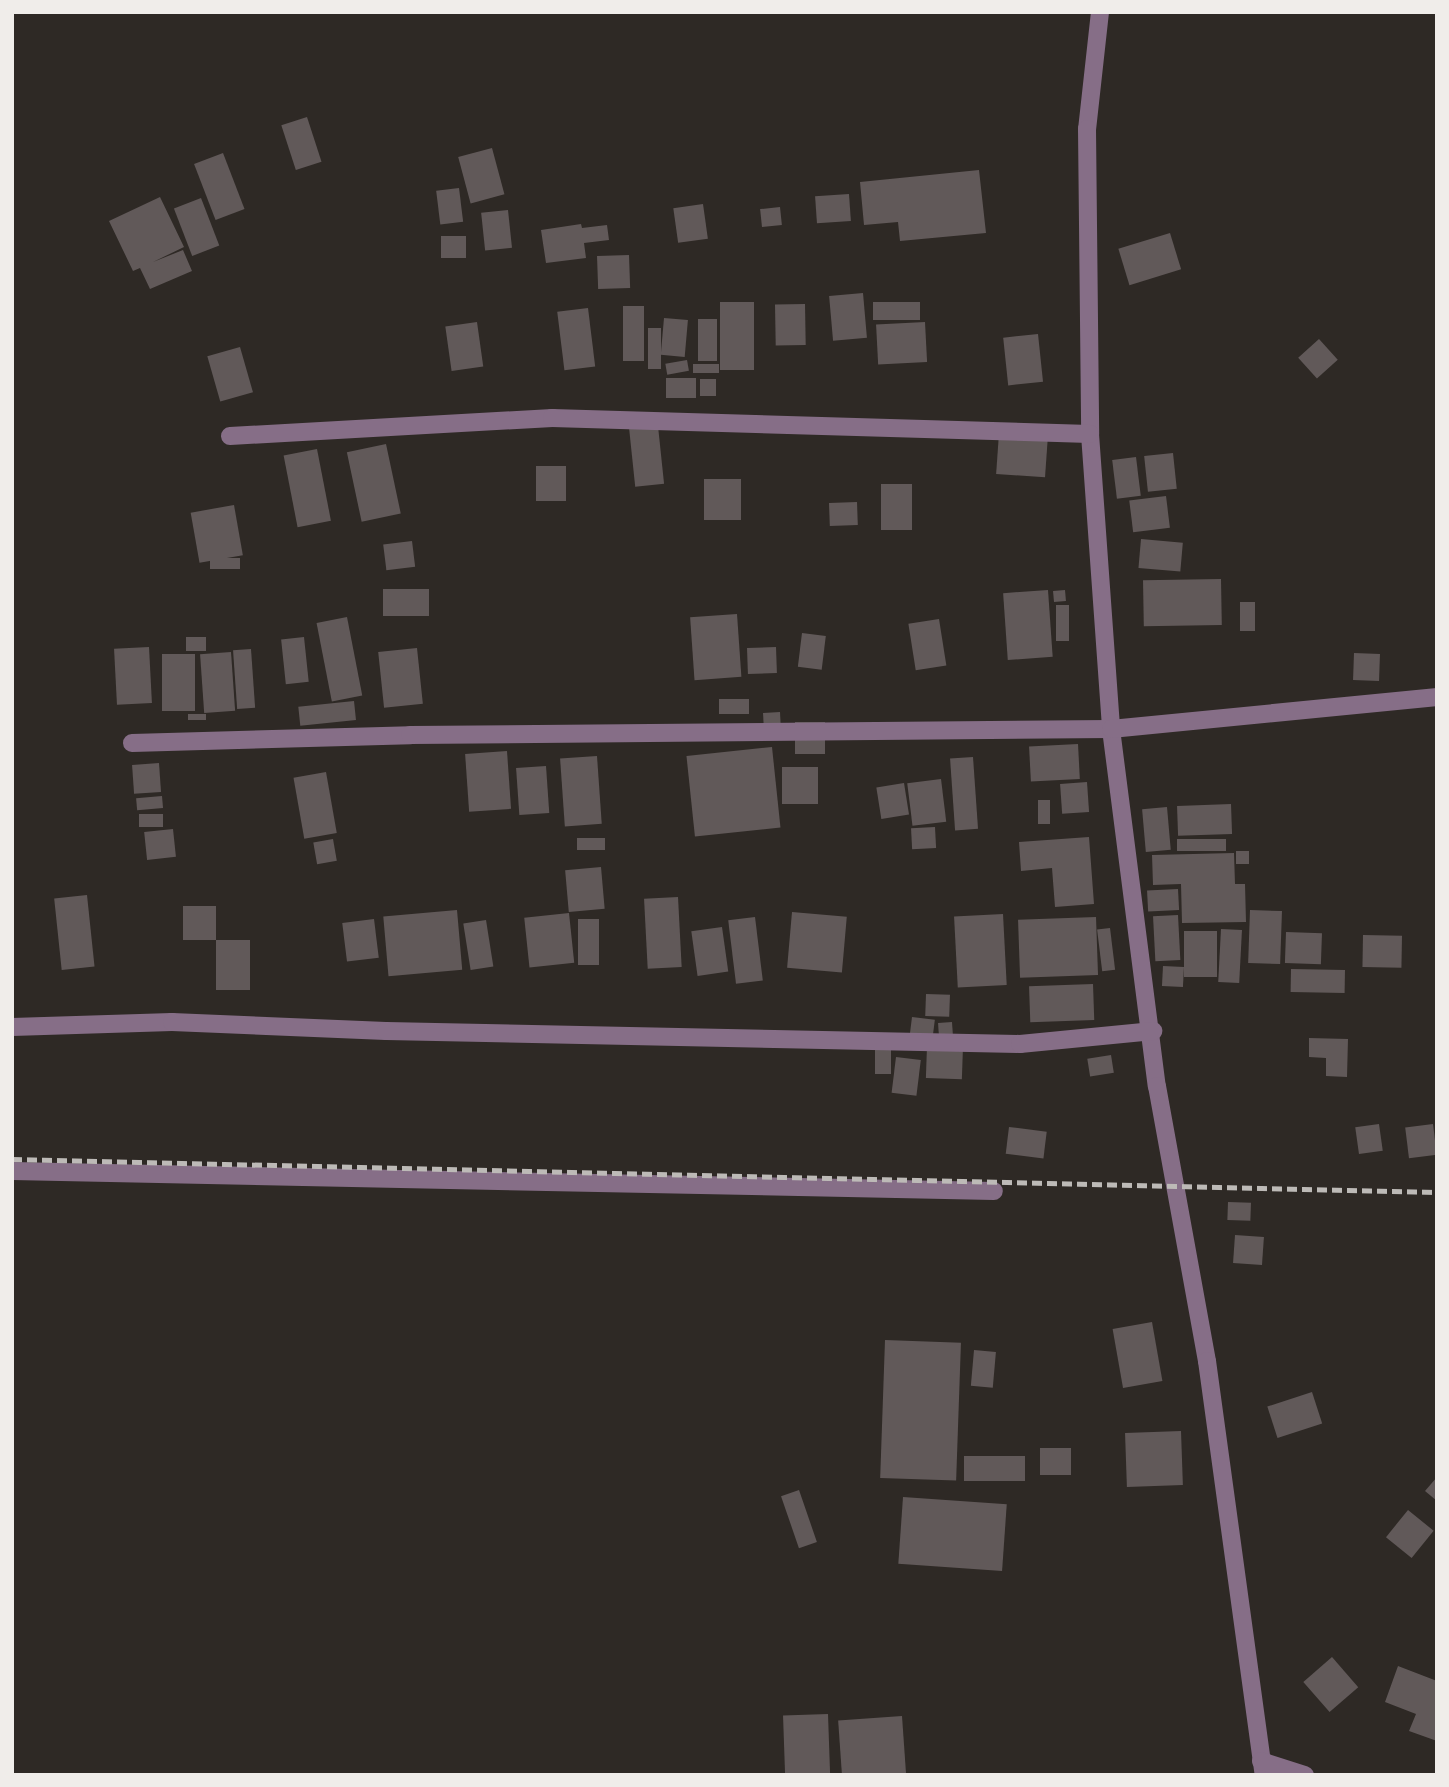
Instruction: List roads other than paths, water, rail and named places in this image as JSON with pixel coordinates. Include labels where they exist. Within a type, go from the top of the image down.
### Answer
[{"type":"street","points":[[1100,12],[1087,129],[1090,434],[1111,729],[1153,1031],[1157,1086],[1207,1362],[1262,1768],[1306,1775]]},
{"type":"street","points":[[230,436],[551,418],[1090,434]]},
{"type":"street","points":[[132,743],[410,735],[1111,729],[1437,697]]},
{"type":"street","points":[[12,1027],[172,1022],[400,1032],[1020,1044],[1153,1031]]},
{"type":"street","points":[[12,1171],[994,1191]]},
{"type":"railway","points":[[12,1159],[1437,1192]]}]
